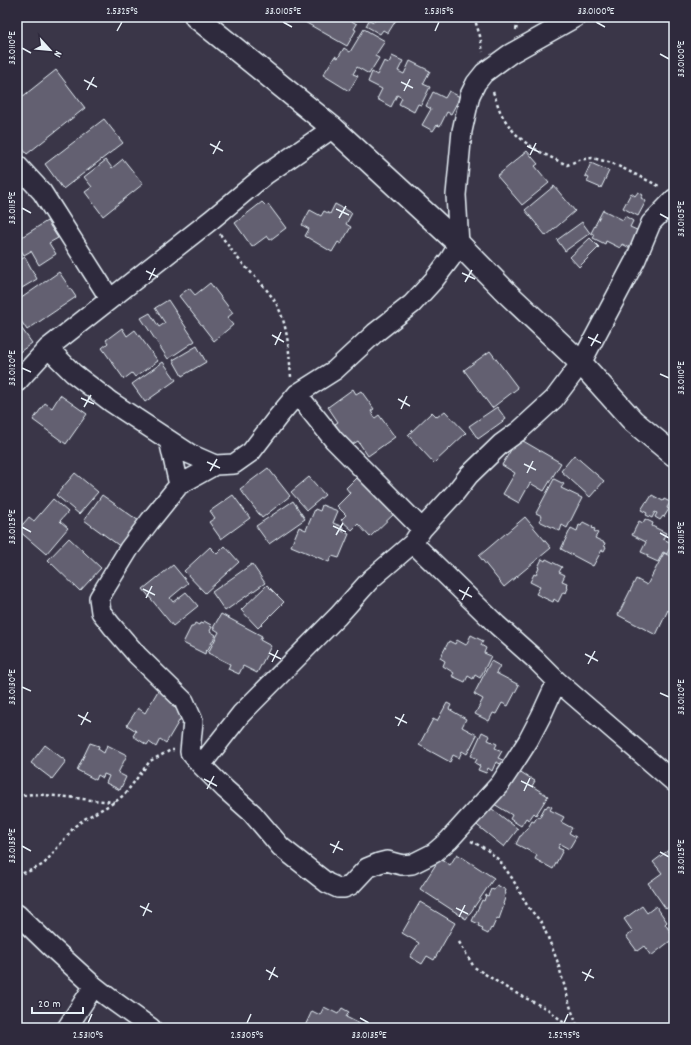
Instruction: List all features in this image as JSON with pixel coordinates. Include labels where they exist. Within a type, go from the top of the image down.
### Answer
[{"type":"main road","points":[[200,19],[332,128],[459,244],[582,363],[633,421],[674,455]]},
{"type":"street","points":[[557,681],[550,699],[528,741],[500,784],[449,840],[434,853],[412,864],[402,865],[387,861],[379,863],[367,868],[351,885],[344,888],[338,888],[327,883],[281,847],[252,813],[225,789],[196,758],[193,721],[184,701],[137,655],[112,626],[101,612],[99,598],[150,521],[179,485],[215,465],[234,464],[251,452],[297,394],[335,370],[374,333],[412,304],[434,280],[459,244],[456,195],[462,131],[470,95],[476,83],[486,71],[510,54],[576,17]]},
{"type":"street","points":[[17,382],[48,348],[211,220],[265,175],[332,128]]},
{"type":"street","points":[[17,165],[42,192],[110,299]]},
{"type":"street","points":[[196,758],[338,616],[371,579],[417,536],[456,493],[469,475],[501,444],[554,399],[582,363],[636,259],[651,223],[669,194]]},
{"type":"street","points":[[48,348],[73,373],[111,402],[190,454],[215,465]]},
{"type":"street","points":[[297,394],[334,440],[417,536],[442,570],[497,625],[557,681],[674,782]]},
{"type":"street","points":[[169,440],[179,485]]},
{"type":"street","points":[[17,914],[49,946],[94,986],[151,1028]]},
{"type":"street","points":[[66,1028],[94,986]]},
{"type":"path","points":[[474,17],[480,36],[486,71],[496,99],[504,119],[519,137],[538,151],[567,165],[578,160],[592,158],[612,163],[659,186],[669,194]]},
{"type":"path","points":[[211,220],[232,251],[263,285],[275,300],[280,310],[287,340],[291,378],[297,394]]},
{"type":"path","points":[[17,875],[44,864],[68,835],[86,818],[115,802],[125,794],[150,762],[171,750],[196,758]]},
{"type":"path","points":[[17,796],[33,794],[115,802]]},
{"type":"path","points":[[449,840],[465,838],[486,849],[499,860],[512,878],[528,907],[545,928],[557,960],[570,1009],[578,1028]]},
{"type":"path","points":[[459,942],[474,967],[510,990],[550,1010],[570,1028]]},
{"type":"building","points":[[305,17],[344,17],[357,24],[354,29],[356,30],[347,46],[303,21]]},
{"type":"building","points":[[376,17],[398,17],[388,33],[383,30],[380,34],[366,26],[369,20],[374,22]]},
{"type":"building","points":[[364,29],[385,41],[375,56],[379,58],[369,74],[357,67],[353,74],[358,76],[349,91],[323,75],[335,56],[338,58],[344,48],[350,52]]},
{"type":"building","points":[[392,56],[403,61],[398,71],[404,74],[410,61],[430,71],[423,84],[430,87],[421,105],[418,104],[414,112],[399,104],[402,98],[397,95],[391,107],[377,99],[382,89],[368,82],[372,72],[377,75],[384,61],[389,63]]},
{"type":"building","points":[[56,70],[85,108],[27,154],[17,142],[17,101]]},
{"type":"building","points":[[449,91],[460,97],[451,114],[447,112],[440,126],[437,125],[433,131],[422,125],[431,109],[426,106],[433,92],[445,98]]},
{"type":"building","points":[[104,119],[123,143],[63,189],[45,164]]},
{"type":"building","points":[[527,151],[538,164],[535,166],[549,183],[522,205],[497,176]]},
{"type":"building","points":[[123,159],[143,184],[103,216],[85,192],[92,187],[84,177],[106,160],[112,168]]},
{"type":"building","points":[[591,163],[609,171],[601,188],[587,182],[589,178],[585,176]]},
{"type":"building","points":[[554,186],[575,211],[546,236],[525,210]]},
{"type":"building","points":[[638,192],[643,195],[641,198],[646,201],[638,216],[623,208],[631,193],[635,196]]},
{"type":"building","points":[[262,202],[266,206],[268,204],[286,228],[270,240],[267,236],[252,247],[235,223]]},
{"type":"building","points":[[335,204],[352,213],[346,224],[351,227],[341,244],[338,242],[332,252],[305,236],[309,229],[302,225],[310,210],[321,216],[324,211],[330,214]]},
{"type":"building","points":[[603,210],[623,220],[625,216],[633,221],[630,227],[639,231],[630,248],[622,244],[620,248],[606,241],[605,244],[593,238],[595,235],[591,233]]},
{"type":"building","points":[[47,221],[58,238],[49,243],[56,254],[39,265],[31,251],[24,255],[17,244],[17,240]]},
{"type":"building","points":[[582,222],[590,233],[565,251],[557,240]]},
{"type":"building","points":[[590,238],[599,247],[579,267],[570,257]]},
{"type":"building","points":[[17,255],[20,260],[25,257],[37,279],[17,291]]},
{"type":"building","points":[[59,272],[76,297],[27,330],[17,315],[17,307],[19,306],[17,301]]},
{"type":"building","points":[[210,283],[233,313],[227,318],[233,325],[214,341],[179,296],[189,288],[195,295]]},
{"type":"building","points":[[168,300],[195,341],[168,359],[141,318],[150,313],[159,327],[165,323],[155,308]]},
{"type":"building","points":[[17,322],[32,343],[17,354]]},
{"type":"building","points":[[122,328],[127,336],[135,330],[158,361],[135,377],[132,373],[124,379],[102,348],[108,343],[106,340]]},
{"type":"building","points":[[197,346],[206,362],[182,376],[173,360]]},
{"type":"building","points":[[490,351],[518,388],[492,408],[464,370]]},
{"type":"building","points":[[163,362],[176,380],[145,402],[132,384]]},
{"type":"building","points":[[353,389],[356,394],[361,391],[374,409],[371,411],[375,418],[379,415],[395,437],[368,456],[358,441],[350,446],[335,424],[338,422],[328,407]]},
{"type":"building","points":[[60,395],[87,414],[66,444],[33,420],[45,403],[52,408]]},
{"type":"building","points":[[497,407],[506,419],[478,439],[469,426]]},
{"type":"building","points":[[445,411],[466,433],[434,463],[408,435],[432,412],[437,417]]},
{"type":"building","points":[[518,438],[561,463],[544,491],[530,483],[519,503],[503,494],[515,473],[502,465]]},
{"type":"building","points":[[574,455],[604,481],[590,497],[561,471]]},
{"type":"building","points":[[268,468],[290,496],[262,518],[240,489]]},
{"type":"building","points":[[75,473],[98,492],[79,514],[56,495]]},
{"type":"building","points":[[360,474],[397,511],[370,537],[358,524],[352,530],[341,520],[346,515],[337,506],[350,493],[346,488]]},
{"type":"building","points":[[309,477],[325,495],[307,510],[291,492]]},
{"type":"building","points":[[554,479],[564,484],[561,488],[582,498],[567,528],[562,525],[560,531],[539,521],[542,516],[536,513]]},
{"type":"building","points":[[102,495],[139,521],[121,547],[84,520]]},
{"type":"building","points":[[233,495],[250,518],[221,539],[209,522],[215,518],[210,511]]},
{"type":"building","points":[[652,495],[663,501],[664,499],[670,502],[667,508],[669,509],[660,520],[655,517],[657,513],[655,512],[652,518],[641,510]]},
{"type":"building","points":[[53,499],[68,512],[60,521],[68,528],[46,554],[18,530],[29,517],[34,521]]},
{"type":"building","points":[[293,501],[305,519],[269,544],[256,526]]},
{"type":"building","points":[[322,505],[338,511],[333,523],[343,527],[342,531],[349,534],[339,558],[332,556],[329,562],[291,546],[299,527],[306,530],[315,509],[320,511]]},
{"type":"building","points":[[525,517],[551,548],[504,587],[479,556]]},
{"type":"building","points":[[645,519],[653,523],[652,526],[666,533],[663,539],[672,543],[667,554],[663,552],[658,562],[647,557],[648,555],[641,552],[646,542],[632,535],[639,521],[643,523]]},
{"type":"building","points":[[583,522],[595,529],[594,531],[598,533],[595,538],[605,543],[604,546],[606,547],[604,551],[602,550],[593,566],[561,549],[571,528],[577,531],[579,525],[581,526]]},
{"type":"building","points":[[69,538],[101,568],[80,591],[48,560]]},
{"type":"building","points":[[225,546],[239,562],[205,593],[184,571],[210,547],[217,554]]},
{"type":"building","points":[[664,553],[674,558],[674,610],[672,613],[668,610],[656,635],[618,615],[636,579],[647,585]]},
{"type":"building","points":[[542,559],[545,561],[546,559],[562,567],[559,572],[565,575],[562,581],[567,583],[566,586],[568,588],[566,593],[563,592],[558,602],[554,599],[553,602],[536,594],[540,587],[530,582],[534,574],[536,575]]},
{"type":"building","points":[[252,564],[265,583],[225,611],[212,592]]},
{"type":"building","points":[[173,565],[188,583],[170,598],[173,602],[186,592],[198,606],[173,626],[143,589]]},
{"type":"building","points":[[267,585],[284,602],[258,628],[241,610]]},
{"type":"building","points":[[221,614],[262,636],[260,640],[271,646],[257,673],[243,666],[239,674],[228,669],[230,664],[208,653],[219,632],[213,628]]},
{"type":"building","points":[[204,621],[211,625],[210,626],[212,627],[210,631],[216,635],[205,654],[183,643],[191,627],[193,627],[195,623],[199,625],[200,623],[203,624]]},
{"type":"building","points":[[471,635],[483,641],[481,645],[486,648],[484,653],[491,656],[480,678],[475,675],[473,679],[468,676],[465,682],[452,676],[454,673],[443,666],[445,661],[440,658],[449,641],[455,644],[457,640],[466,645]]},
{"type":"building","points":[[491,661],[500,666],[496,673],[519,685],[508,706],[502,703],[496,714],[493,713],[489,721],[475,714],[483,699],[474,694]]},
{"type":"building","points":[[159,689],[176,699],[172,706],[180,711],[178,714],[182,716],[166,743],[160,739],[156,747],[149,742],[147,745],[133,736],[136,731],[127,725],[138,708],[145,713]]},
{"type":"building","points":[[447,703],[451,705],[449,709],[466,719],[462,727],[477,735],[467,754],[462,751],[459,758],[453,755],[450,762],[419,745],[433,719],[437,721]]},
{"type":"building","points":[[482,732],[490,736],[488,740],[497,744],[495,748],[502,751],[498,758],[505,761],[503,765],[496,762],[492,771],[488,768],[486,773],[478,770],[480,766],[475,763],[477,759],[471,756]]},
{"type":"building","points":[[90,743],[99,746],[98,749],[104,753],[107,745],[127,755],[118,773],[126,777],[120,790],[106,783],[109,776],[104,774],[103,778],[98,775],[96,780],[77,770]]},
{"type":"building","points":[[45,745],[66,761],[52,779],[31,763]]},
{"type":"building","points":[[516,769],[535,781],[532,786],[548,796],[536,815],[534,813],[529,820],[526,818],[521,826],[510,819],[512,815],[494,804]]},
{"type":"building","points":[[487,805],[518,829],[504,847],[473,822]]},
{"type":"building","points":[[548,805],[552,807],[550,810],[564,817],[561,822],[572,828],[569,833],[576,837],[569,849],[560,844],[558,848],[563,850],[553,869],[535,859],[537,855],[516,844],[520,836],[526,831],[532,821],[534,822],[537,817],[539,818],[545,807],[546,808]]},
{"type":"building","points":[[670,849],[674,855],[674,903],[666,909],[648,883],[662,873],[653,862]]},
{"type":"building","points":[[457,854],[494,878],[466,919],[420,889],[440,858],[450,865]]},
{"type":"building","points":[[497,885],[506,890],[504,905],[499,919],[497,918],[488,934],[482,931],[483,928],[478,926],[479,924],[472,921],[482,900],[484,901],[486,895],[488,896],[491,889],[494,890]]},
{"type":"building","points":[[420,902],[455,923],[434,960],[427,956],[422,964],[410,957],[419,943],[402,933]]},
{"type":"building","points":[[642,906],[647,913],[656,906],[667,922],[665,924],[674,937],[651,956],[644,946],[637,951],[626,936],[633,932],[624,919]]},
{"type":"building","points":[[324,1007],[338,1014],[342,1008],[349,1012],[346,1017],[360,1024],[358,1028],[304,1028],[312,1011],[320,1015]]}]
